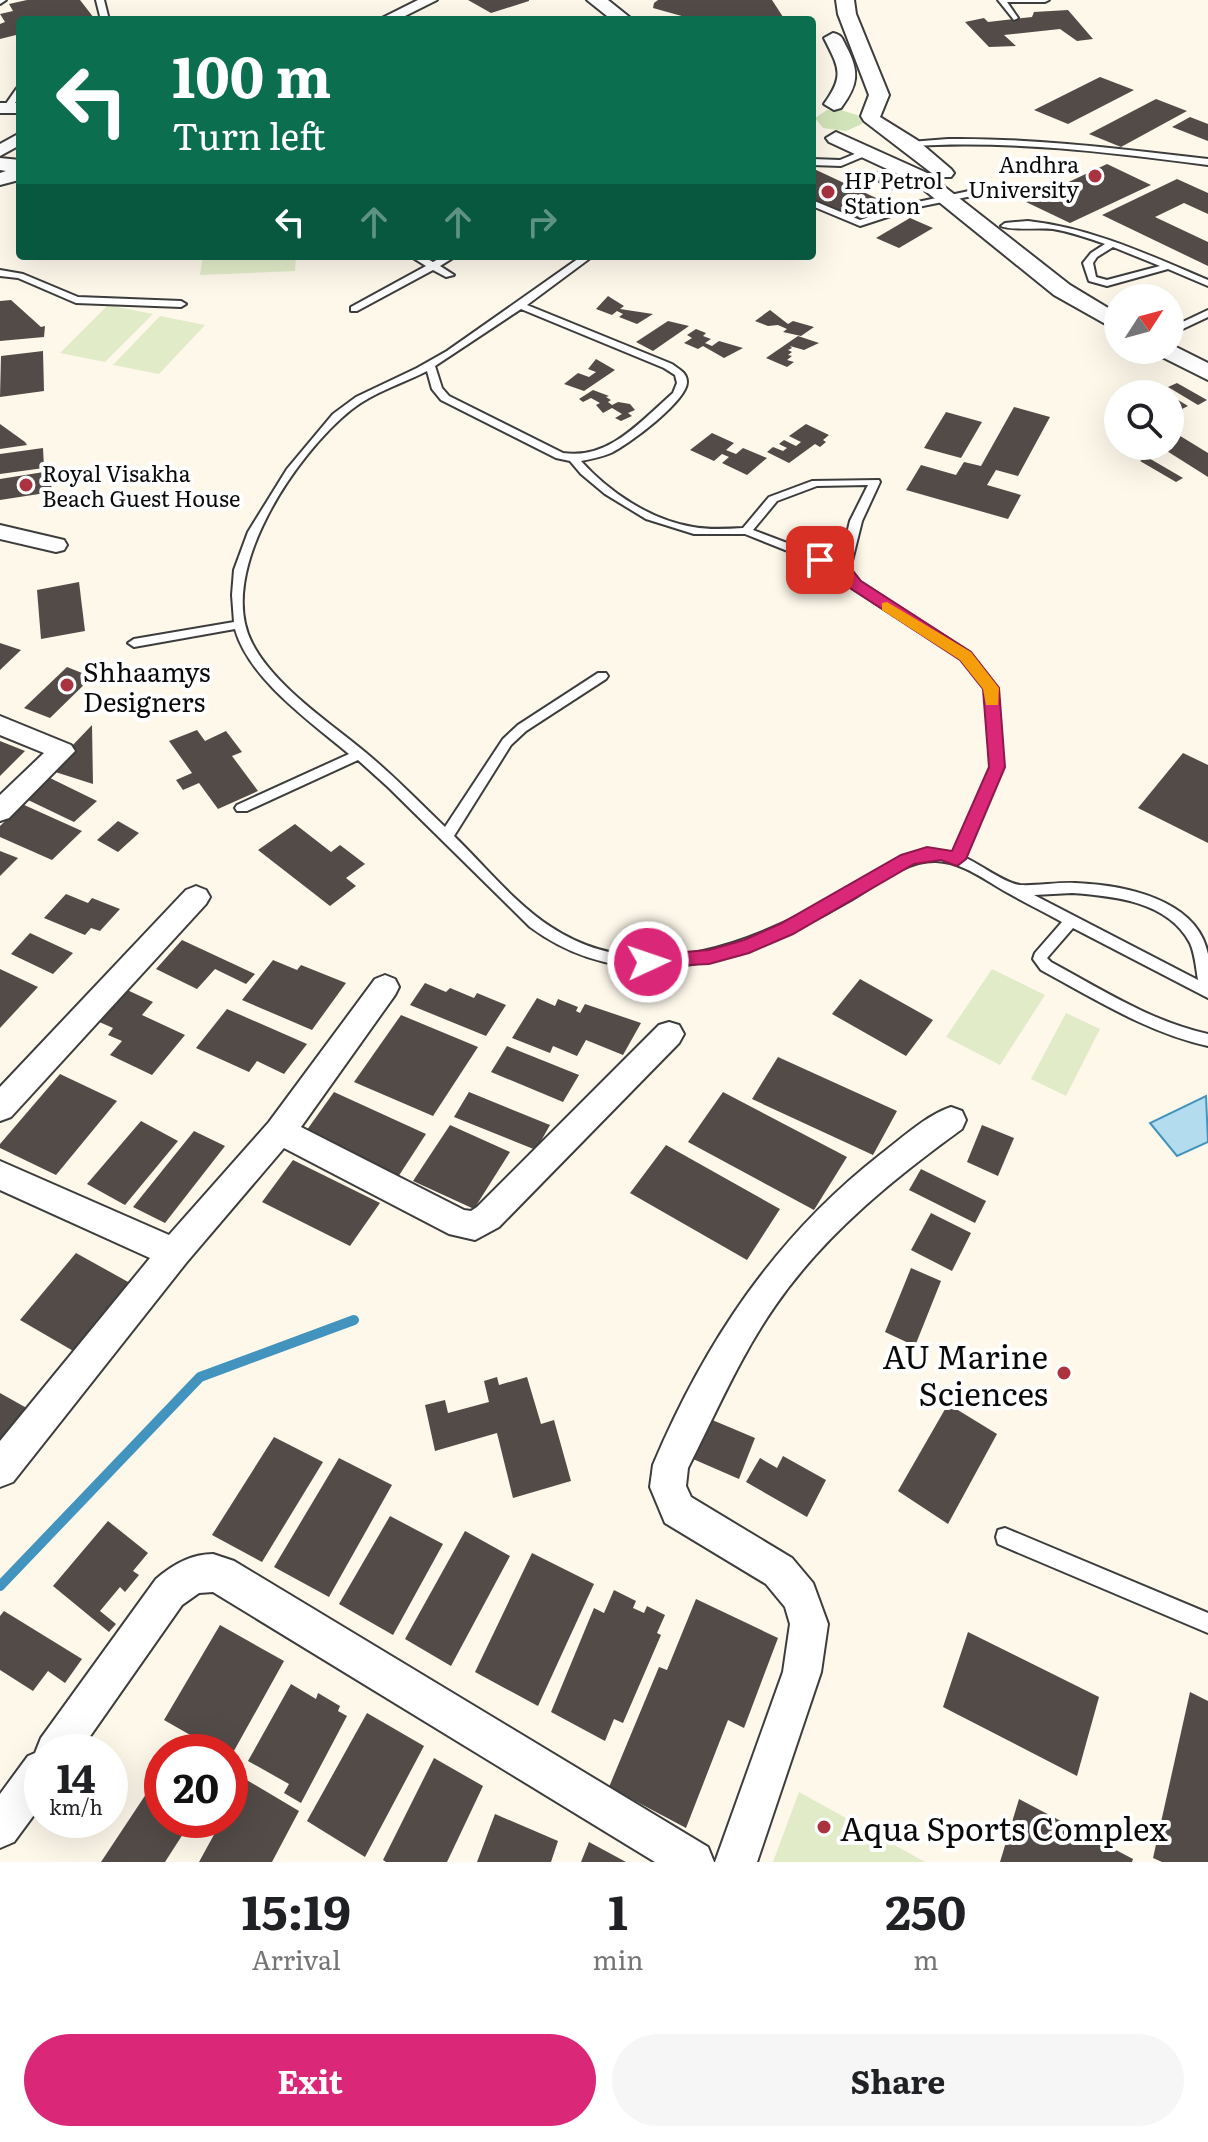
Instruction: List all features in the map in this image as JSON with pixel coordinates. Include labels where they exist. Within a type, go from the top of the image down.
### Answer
[{"type":"street","points":[[394,16],[430,0]]},
{"type":"street","points":[[836,138],[861,135],[872,129],[879,95],[847,14],[845,0]]},
{"type":"street","points":[[603,1],[620,16]]},
{"type":"street","points":[[822,103],[849,86],[850,72],[826,25]]},
{"type":"street","points":[[822,103],[856,107],[910,144],[959,196],[1062,290],[1104,316]]},
{"type":"street","points":[[816,134],[869,151],[959,196],[1104,296]]},
{"type":"street","points":[[1184,336],[1208,357]]},
{"type":"street","points":[[1184,360],[1208,373]]},
{"type":"street","points":[[0,532],[56,545]]},
{"type":"street","points":[[0,725],[62,751],[0,811]]},
{"type":"street","points":[[0,1108],[196,897]]},
{"type":"street","points":[[0,1469],[174,1253],[280,1131],[385,987]]},
{"type":"street","points":[[280,1131],[460,1224],[475,1226],[488,1217],[669,1034]]},
{"type":"street","points":[[736,1862],[802,1672],[809,1624],[800,1596],[779,1571],[678,1510],[668,1487],[671,1465],[750,1318],[778,1274],[887,1165],[951,1120]]},
{"type":"street","points":[[0,1175],[174,1253]]},
{"type":"street","points":[[68,1734],[169,1592],[184,1579],[202,1571],[221,1574],[693,1862]]},
{"type":"street","points":[[0,1828],[24,1795]]},
{"type":"lane","points":[[1014,18],[1005,0],[1045,0]]},
{"type":"lane","points":[[910,144],[980,139],[1029,141],[1208,162]]},
{"type":"lane","points":[[816,162],[841,163],[869,151]]},
{"type":"lane","points":[[816,205],[860,223],[959,196]]},
{"type":"lane","points":[[1005,226],[1027,221],[1090,234],[1208,283]]},
{"type":"lane","points":[[1111,244],[1088,263],[1085,281],[1107,283],[1167,267]]},
{"type":"lane","points":[[421,260],[449,275]]},
{"type":"lane","points":[[354,309],[443,260]]},
{"type":"lane","points":[[582,260],[430,365],[353,403],[327,423],[312,441],[245,549],[238,625],[261,665],[360,754],[534,923],[562,941],[629,961],[667,963],[709,957],[749,946],[787,929],[908,860],[927,854],[942,854],[957,859],[1208,992]]},
{"type":"lane","points":[[0,273],[20,276],[76,300],[181,304]]},
{"type":"lane","points":[[430,365],[437,389],[445,398],[575,461],[605,454],[678,394],[682,383],[680,374],[668,366],[519,305]]},
{"type":"lane","points":[[1184,326],[1208,313]]},
{"type":"lane","points":[[1184,329],[1208,326]]},
{"type":"lane","points":[[575,461],[590,479],[615,496],[678,528],[706,532],[746,531],[844,569],[856,585],[966,656],[991,688],[997,767],[957,859]]},
{"type":"lane","points":[[746,531],[773,499],[816,483],[875,482],[856,521],[844,569]]},
{"type":"lane","points":[[134,643],[238,625]]},
{"type":"lane","points":[[446,837],[507,742],[522,728],[602,676]]},
{"type":"lane","points":[[242,808],[360,754]]},
{"type":"lane","points":[[1014,890],[1110,890],[1140,899],[1169,913],[1186,926],[1196,941],[1208,992]]},
{"type":"lane","points":[[1071,921],[1042,953],[1040,959],[1046,966],[1166,1026],[1194,1038],[1208,1040]]},
{"type":"lane","points":[[1005,1537],[1208,1623]]},
{"type":"green space","points":[[827,110],[841,110],[860,116],[862,124],[846,131],[823,128],[816,117]]},
{"type":"green space","points":[[202,260],[296,260],[295,271],[200,275]]},
{"type":"green space","points":[[108,305],[153,314],[105,362],[60,353]]},
{"type":"green space","points":[[160,316],[205,325],[159,374],[113,365]]},
{"type":"green space","points":[[992,969],[1045,995],[1000,1065],[946,1037]]},
{"type":"green space","points":[[1066,1013],[1100,1029],[1066,1096],[1031,1079]]},
{"type":"green space","name":"Aqua Sports Complex","points":[[799,1792],[925,1862],[773,1862]]},
{"type":"water","points":[[1206,1096],[1208,1142],[1177,1156],[1150,1123]]},
{"type":"building","points":[[27,0],[80,0],[92,16],[16,16],[16,35],[0,39],[0,24],[5,22],[0,14],[13,11],[9,4]]},
{"type":"building","points":[[468,0],[529,0],[529,1],[491,13]]},
{"type":"building","points":[[658,0],[772,0],[782,16],[682,16],[653,8]]},
{"type":"building","points":[[1068,10],[1093,39],[1077,41],[1060,29],[1004,35],[1016,46],[989,47],[965,22],[984,18],[988,22],[1032,17],[1034,12]]},
{"type":"building","points":[[1100,77],[1134,90],[1068,124],[1034,110]]},
{"type":"building","points":[[1156,99],[1187,111],[1121,147],[1089,134]]},
{"type":"building","points":[[1190,117],[1208,124],[1208,141],[1172,127]]},
{"type":"building","points":[[1107,164],[1151,185],[1070,223],[1026,202]]},
{"type":"building","points":[[816,170],[889,204],[855,221],[816,202]]},
{"type":"building","points":[[877,171],[901,187],[890,191],[866,174]]},
{"type":"building","points":[[1177,179],[1208,193],[1208,214],[1184,203],[1155,217],[1208,242],[1208,266],[1102,215]]},
{"type":"building","points":[[910,218],[933,228],[899,248],[876,238]]},
{"type":"building","points":[[608,296],[624,306],[620,309],[653,314],[637,324],[619,317],[623,314],[617,311],[612,315],[596,309]]},
{"type":"building","points":[[11,300],[41,327],[45,326],[44,337],[0,341],[0,301]]},
{"type":"building","points":[[770,310],[788,324],[793,321],[814,327],[801,336],[783,332],[787,329],[778,325],[768,326],[755,321]]},
{"type":"building","points":[[668,321],[689,326],[653,351],[636,342]]},
{"type":"building","points":[[696,329],[706,333],[703,336],[711,339],[705,343],[712,346],[719,341],[743,348],[724,358],[703,346],[698,349],[684,343],[692,338],[687,335]]},
{"type":"building","points":[[798,336],[819,343],[804,350],[790,346],[792,348],[788,350],[792,352],[788,355],[792,356],[787,360],[794,362],[787,367],[766,358]]},
{"type":"building","points":[[43,351],[44,391],[0,397],[1,356]]},
{"type":"building","points":[[596,359],[615,370],[584,391],[564,384],[578,373],[589,377],[596,372],[588,369]]},
{"type":"building","points":[[1184,387],[1207,400],[1198,405],[1184,397]]},
{"type":"building","points":[[593,390],[609,396],[606,397],[612,405],[618,402],[630,404],[635,410],[628,413],[632,416],[621,421],[615,418],[622,414],[612,408],[603,413],[596,405],[600,403],[591,398],[583,402],[579,399]]},
{"type":"building","points":[[1014,407],[1050,417],[1018,476],[996,470],[987,485],[1021,495],[1008,519],[906,490],[921,465],[956,475],[964,462],[981,466]]},
{"type":"building","points":[[946,412],[982,422],[961,458],[924,448]]},
{"type":"building","points":[[0,424],[25,442],[27,445],[0,449]]},
{"type":"building","points":[[806,424],[829,435],[823,440],[826,442],[820,447],[815,444],[789,463],[767,452],[773,447],[783,451],[787,448],[779,444],[784,440],[796,446],[801,442],[789,436]]},
{"type":"building","points":[[712,433],[734,443],[726,450],[736,454],[743,448],[767,458],[747,475],[722,463],[729,457],[722,454],[714,461],[690,450]]},
{"type":"building","points":[[1184,438],[1208,453],[1208,477],[1181,460],[1184,460]]},
{"type":"building","points":[[43,448],[44,468],[0,474],[0,454]]},
{"type":"building","points":[[1152,460],[1183,478],[1176,482],[1140,461]]},
{"type":"building","name":"Royal Visakha Beach Guest House","points":[[50,471],[52,492],[0,500],[0,479]]},
{"type":"building","points":[[79,582],[85,631],[41,639],[37,590]]},
{"type":"building","points":[[0,643],[21,650],[0,670]]},
{"type":"building","points":[[67,667],[92,677],[50,718],[24,708]]},
{"type":"building","points":[[92,725],[93,784],[49,770]]},
{"type":"building","points":[[197,730],[205,741],[226,731],[242,752],[232,756],[258,791],[218,809],[199,783],[183,790],[176,780],[192,773],[169,741]]},
{"type":"building","points":[[0,741],[25,751],[0,776]]},
{"type":"building","points":[[1183,753],[1208,765],[1208,843],[1138,808]]},
{"type":"building","points":[[50,778],[97,801],[74,822],[26,799]]},
{"type":"building","points":[[22,804],[82,831],[52,860],[0,837],[0,826]]},
{"type":"building","points":[[118,821],[139,833],[118,852],[97,840]]},
{"type":"building","points":[[295,824],[331,852],[340,845],[365,864],[346,878],[356,886],[330,906],[258,850]]},
{"type":"building","points":[[0,851],[18,858],[0,876]]},
{"type":"building","points":[[66,894],[88,903],[92,898],[120,909],[100,931],[91,928],[85,935],[44,918]]},
{"type":"building","points":[[30,933],[73,953],[53,974],[11,954]]},
{"type":"building","points":[[182,940],[255,974],[246,984],[215,969],[197,989],[156,969]]},
{"type":"building","points":[[273,960],[297,970],[301,965],[346,983],[312,1030],[242,1000]]},
{"type":"building","points":[[0,969],[38,987],[0,1028]]},
{"type":"building","points":[[860,979],[933,1020],[906,1056],[832,1014]]},
{"type":"building","points":[[425,983],[446,992],[450,988],[474,998],[477,993],[506,1005],[486,1036],[410,1005]]},
{"type":"building","points":[[125,989],[153,1002],[142,1015],[185,1035],[152,1075],[110,1055],[122,1041],[108,1035],[113,1028],[97,1021]]},
{"type":"building","points":[[537,998],[555,1006],[558,999],[578,1007],[576,1011],[580,1013],[585,1004],[641,1023],[623,1055],[586,1040],[577,1056],[553,1046],[550,1053],[512,1038]]},
{"type":"building","points":[[227,1009],[307,1044],[284,1074],[257,1061],[249,1072],[196,1048]]},
{"type":"building","points":[[401,1015],[478,1047],[433,1116],[354,1082]]},
{"type":"building","points":[[507,1046],[579,1075],[563,1102],[491,1072]]},
{"type":"building","points":[[778,1057],[897,1111],[873,1155],[752,1099]]},
{"type":"building","points":[[60,1074],[117,1101],[56,1175],[0,1148],[0,1144]]},
{"type":"building","points":[[334,1092],[426,1134],[398,1177],[304,1134]]},
{"type":"building","points":[[469,1092],[550,1125],[536,1150],[454,1117]]},
{"type":"building","points":[[723,1092],[847,1157],[814,1210],[688,1142]]},
{"type":"building","points":[[141,1121],[178,1141],[125,1205],[87,1184]]},
{"type":"building","points":[[450,1125],[510,1152],[474,1209],[413,1181]]},
{"type":"building","points":[[982,1125],[1014,1138],[998,1176],[967,1162]]},
{"type":"building","points":[[194,1131],[225,1146],[165,1223],[133,1207]]},
{"type":"building","points":[[666,1145],[780,1209],[747,1260],[630,1193]]},
{"type":"building","points":[[293,1160],[380,1203],[350,1246],[262,1202]]},
{"type":"building","points":[[921,1169],[986,1201],[975,1223],[909,1190]]},
{"type":"building","points":[[931,1213],[971,1233],[952,1271],[911,1250]]},
{"type":"building","points":[[76,1253],[130,1283],[75,1352],[20,1320]]},
{"type":"building","points":[[911,1268],[941,1281],[915,1346],[885,1332]]},
{"type":"building","points":[[497,1377],[499,1385],[527,1377],[541,1424],[554,1420],[571,1481],[513,1498],[497,1433],[435,1451],[425,1405],[445,1400],[448,1413],[489,1402],[484,1381]]},
{"type":"building","points":[[0,1393],[32,1411],[0,1454]]},
{"type":"building","points":[[948,1404],[997,1434],[948,1524],[898,1491]]},
{"type":"building","points":[[710,1419],[755,1438],[739,1479],[693,1459]]},
{"type":"building","points":[[274,1437],[323,1462],[262,1562],[212,1535]]},
{"type":"building","points":[[783,1456],[826,1480],[807,1517],[746,1482],[760,1458],[777,1468]]},
{"type":"building","points":[[339,1458],[392,1485],[329,1597],[274,1567]]},
{"type":"building","points":[[390,1516],[443,1544],[393,1635],[339,1604]]},
{"type":"building","points":[[108,1521],[148,1553],[133,1571],[139,1575],[125,1592],[120,1587],[100,1611],[116,1624],[109,1632],[53,1586]]},
{"type":"building","points":[[465,1531],[510,1556],[451,1666],[405,1639]]},
{"type":"building","points":[[532,1553],[594,1584],[538,1706],[475,1672]]},
{"type":"building","points":[[614,1590],[636,1601],[633,1608],[644,1613],[647,1606],[665,1615],[657,1633],[661,1635],[623,1723],[614,1719],[605,1741],[551,1712],[594,1608],[604,1613]]},
{"type":"building","points":[[696,1599],[778,1638],[744,1728],[728,1720],[686,1828],[609,1787],[659,1667],[667,1670]]},
{"type":"building","points":[[4,1611],[82,1659],[65,1683],[48,1671],[33,1691],[0,1670],[0,1616]]},
{"type":"building","points":[[220,1625],[284,1661],[243,1734],[188,1734],[164,1720]]},
{"type":"building","points":[[968,1632],[1099,1697],[1077,1776],[943,1707]]},
{"type":"building","points":[[291,1684],[316,1699],[318,1693],[340,1706],[338,1711],[347,1716],[301,1803],[284,1793],[289,1784],[248,1761]]},
{"type":"building","points":[[1190,1692],[1208,1701],[1208,1862],[1162,1862],[1153,1858]]},
{"type":"building","points":[[367,1713],[424,1746],[365,1857],[307,1821]]},
{"type":"building","points":[[434,1758],[483,1786],[447,1862],[386,1862],[383,1860]]},
{"type":"building","points":[[248,1781],[299,1811],[272,1862],[199,1862],[212,1838],[248,1838]]},
{"type":"building","points":[[144,1797],[144,1838],[180,1838],[165,1862],[101,1862],[117,1838],[128,1838],[128,1821]]},
{"type":"building","points":[[1019,1799],[1133,1859],[1132,1862],[1000,1862]]},
{"type":"building","points":[[495,1814],[558,1841],[551,1862],[477,1862]]},
{"type":"building","points":[[589,1842],[626,1862],[581,1862]]},
{"type":"waterway","points":[[0,1586],[200,1377],[354,1320]]},
{"type":"slow traffic","points":[[887,607],[966,656],[991,688],[992,701]]},
{"type":"place","name":"Andhra University","points":[[1095,176]]},
{"type":"place","name":"HP Petrol Station","points":[[828,192]]},
{"type":"place","name":"Royal Visakha Beach Guest House","points":[[26,485]]},
{"type":"place","name":"Shhaamys Designers","points":[[67,685]]},
{"type":"place","name":"AU Marine Sciences","points":[[1064,1373]]},
{"type":"place","name":"Aqua Sports Complex","points":[[824,1827]]},
{"type":"route","points":[[648,962],[667,963],[709,957],[749,946],[787,929],[908,860],[927,854],[942,854],[957,859],[997,767],[991,688],[966,656],[856,585],[844,569],[820,560]]}]
